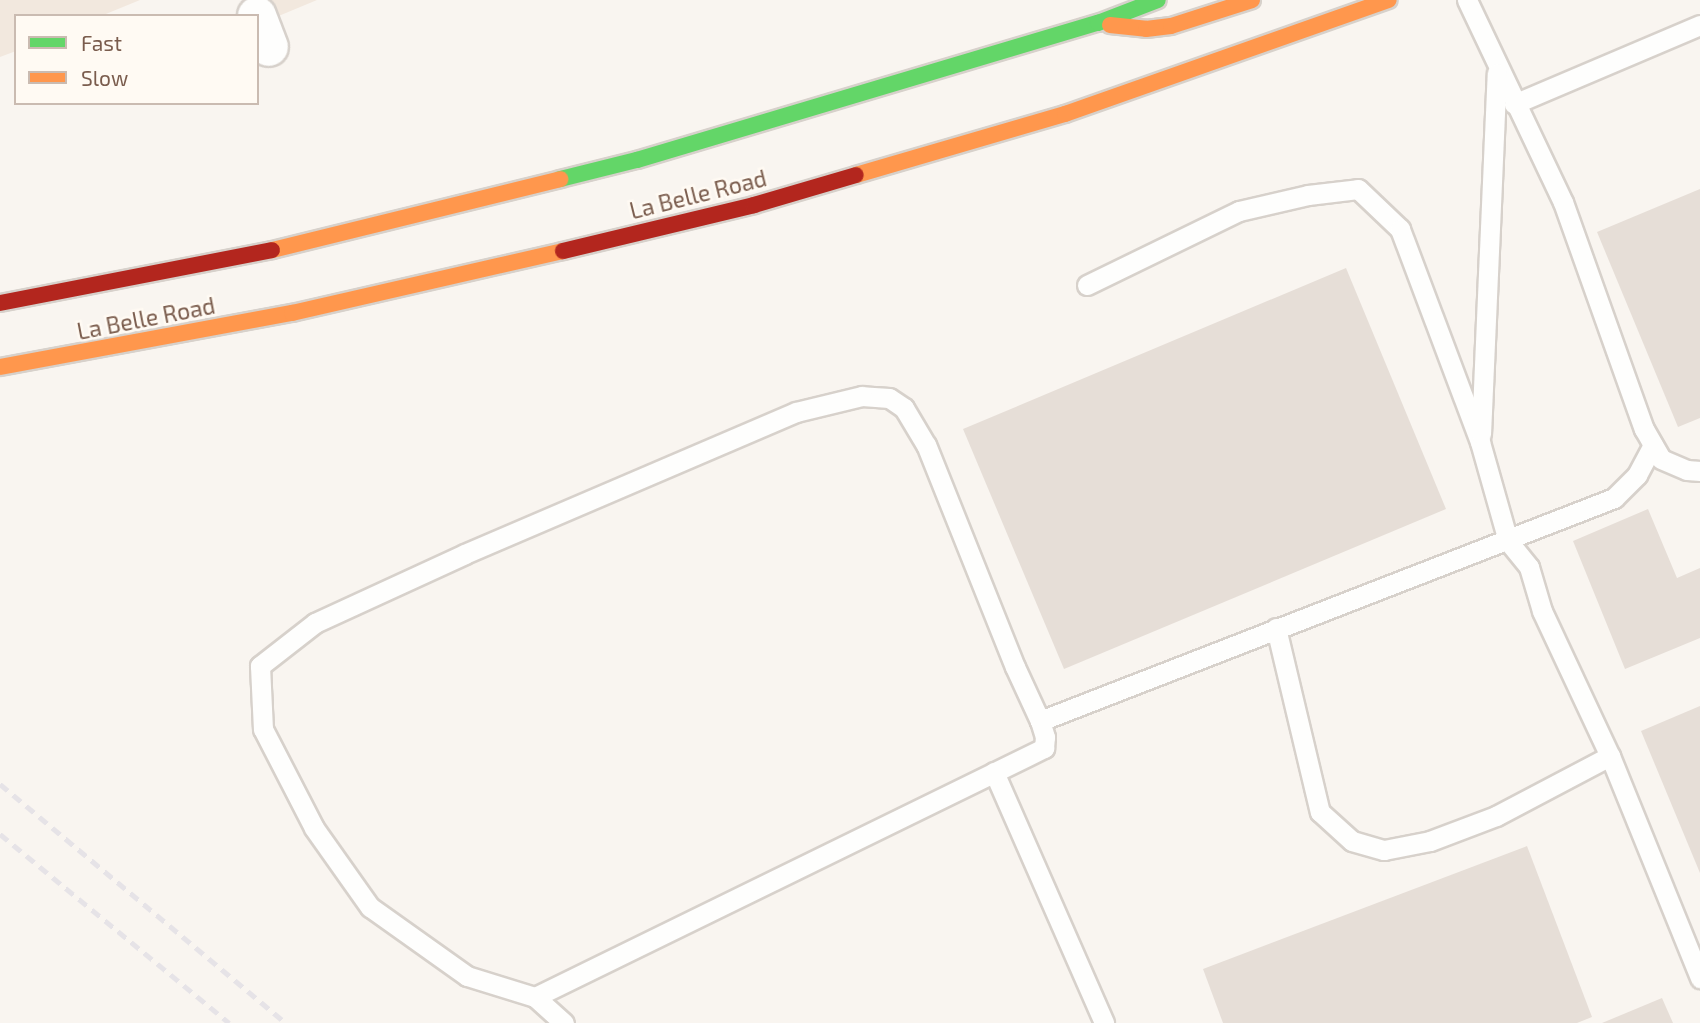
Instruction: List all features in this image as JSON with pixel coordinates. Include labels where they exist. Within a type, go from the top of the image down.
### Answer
[{"type":"main road","name":"La Belle Road","points":[[0,303],[277,248],[484,200],[637,160],[1098,23],[1158,0]]},
{"type":"main road","points":[[1098,23],[1146,29],[1171,26],[1252,0]]},
{"type":"main road","name":"La Belle Road","points":[[0,367],[292,313],[470,274],[754,205],[1065,114],[1177,77],[1389,0]]},
{"type":"lane","points":[[1467,0],[1497,69],[1563,202],[1653,445],[1661,459],[1672,465],[1700,471]]},
{"type":"lane","points":[[1514,104],[1700,25]]},
{"type":"lane","points":[[1480,442],[1497,69]]},
{"type":"lane","points":[[1087,285],[1239,211],[1308,195],[1357,189],[1400,229],[1480,442],[1508,541],[1529,567],[1542,611],[1610,756],[1700,978]]},
{"type":"lane","points":[[535,997],[1044,748],[1045,737],[1040,721],[1015,667],[926,445],[904,408],[889,398],[862,396],[796,412],[466,554],[315,623],[260,666],[263,729],[314,828],[370,907],[467,976],[535,997],[564,1023]]},
{"type":"lane","points":[[1040,721],[1614,498],[1637,475],[1653,445]]},
{"type":"lane","points":[[1276,628],[1320,812],[1352,841],[1384,850],[1430,841],[1496,816],[1610,756]]},
{"type":"lane","points":[[994,772],[1104,1023]]},
{"type":"shaded area","points":[[0,0],[140,0],[106,14],[14,14],[14,52],[0,57]]},
{"type":"shaded area","points":[[242,0],[317,0],[259,24],[259,14],[247,14]]},
{"type":"building","points":[[1700,189],[1700,418],[1678,427],[1597,232]]},
{"type":"building","points":[[1346,268],[1446,509],[1064,669],[963,429]]},
{"type":"building","points":[[1648,509],[1677,578],[1700,568],[1700,638],[1625,669],[1573,541]]},
{"type":"building","points":[[1700,706],[1700,873],[1641,731]]},
{"type":"building","points":[[1527,846],[1592,1017],[1577,1023],[1223,1023],[1203,969]]},
{"type":"building","points":[[1662,998],[1673,1023],[1602,1023]]},
{"type":"railway","points":[[0,784],[286,1023]]},
{"type":"railway","points":[[0,834],[229,1023]]},
{"type":"traffic: fast","points":[[560,179],[637,160],[1098,23],[1158,0]]},
{"type":"traffic: slow","points":[[1110,25],[1146,29],[1171,26],[1252,0]]},
{"type":"traffic: slow","points":[[856,175],[1065,114],[1389,0]]},
{"type":"traffic: slow","points":[[272,250],[560,179]]},
{"type":"traffic: slow","points":[[0,367],[292,313],[563,251]]},
{"type":"traffic: jam","points":[[563,251],[754,205],[856,175]]},
{"type":"traffic: jam","points":[[0,303],[272,250]]}]
